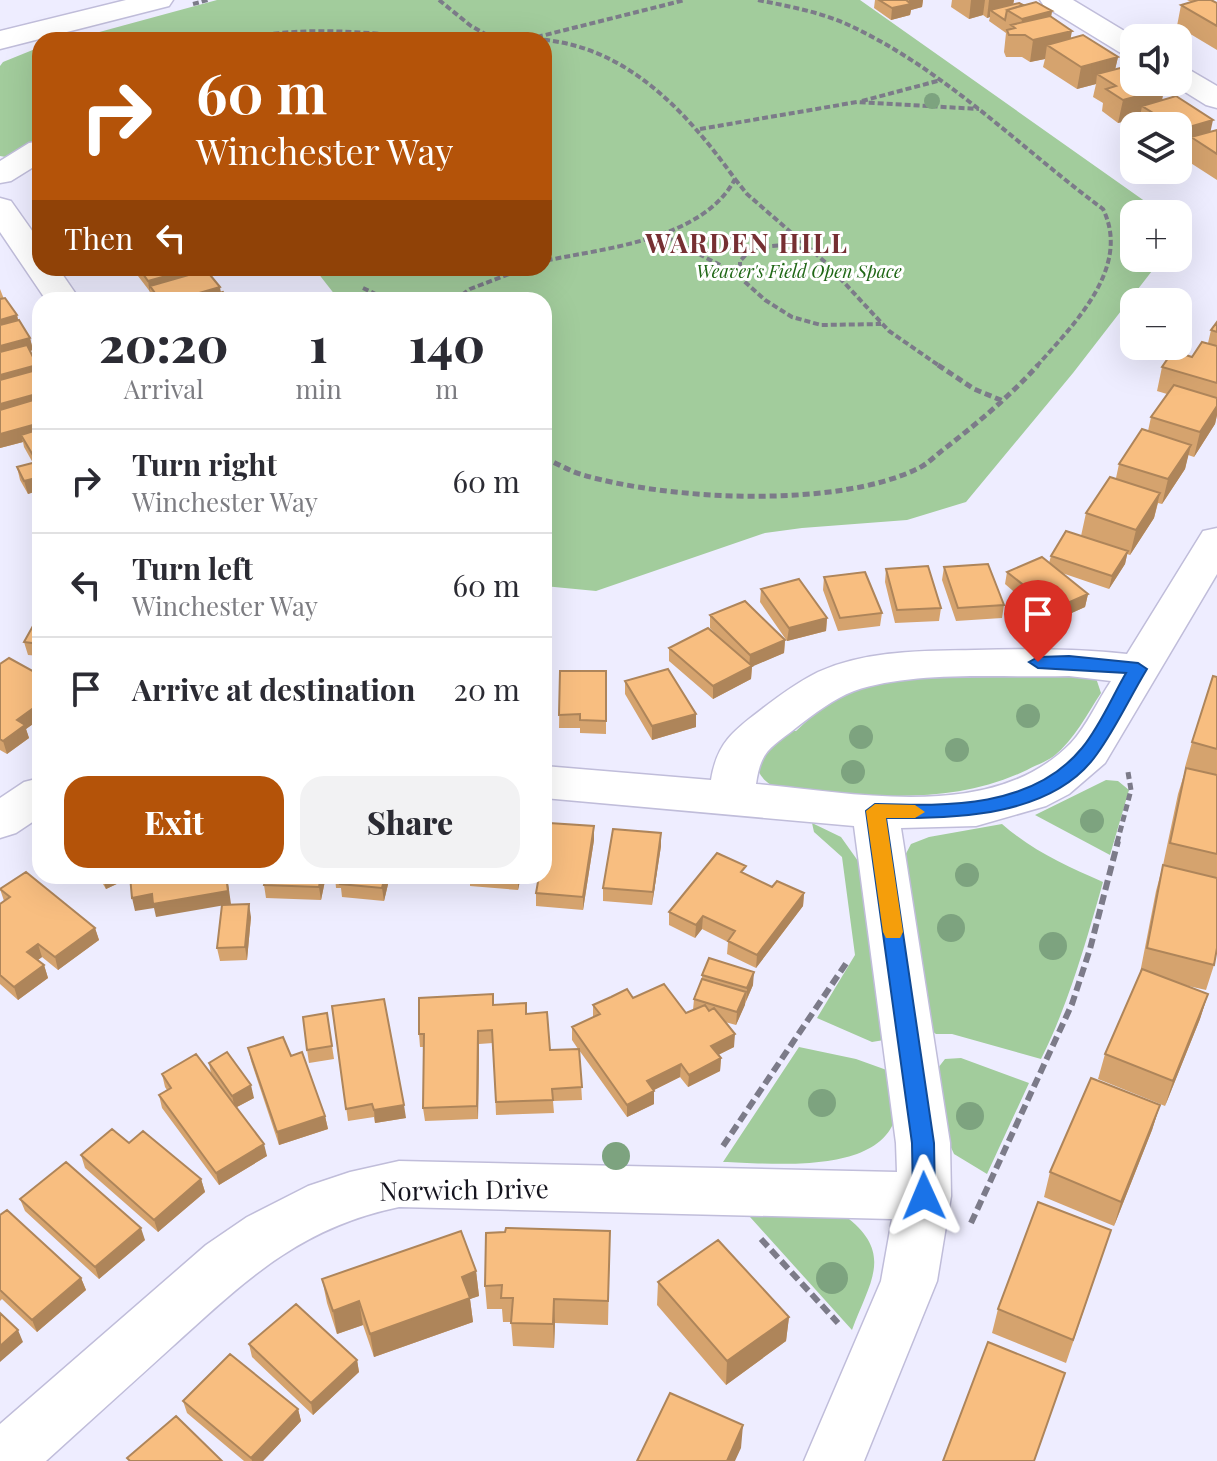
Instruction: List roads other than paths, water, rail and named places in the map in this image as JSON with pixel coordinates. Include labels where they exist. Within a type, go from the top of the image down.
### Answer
[{"type":"street","points":[[0,40],[159,0]]},
{"type":"street","points":[[1054,0],[1120,40]]},
{"type":"street","points":[[1192,84],[1217,99]]},
{"type":"street","points":[[0,174],[32,155]]},
{"type":"street","points":[[0,208],[32,254]]},
{"type":"street","points":[[552,783],[875,811],[961,811],[1003,804],[1053,783],[1081,760],[1115,710],[1217,540]]},
{"type":"street","points":[[731,797],[737,758],[750,741],[801,701],[835,682],[878,669],[914,665],[1069,662],[1138,669]]},
{"type":"street","points":[[0,821],[32,799]]},
{"type":"street","points":[[834,1461],[909,1281],[944,1212],[923,1143],[875,811]]},
{"type":"street","name":"Norwich Drive","points":[[2,1461],[226,1263],[263,1235],[325,1203],[399,1184],[705,1191],[944,1212]]},
{"type":"district","name":"WARDEN HILL","points":[[747,242]]},
{"type":"park label","name":"Weaver's Field Open Space","points":[[799,271]]}]
